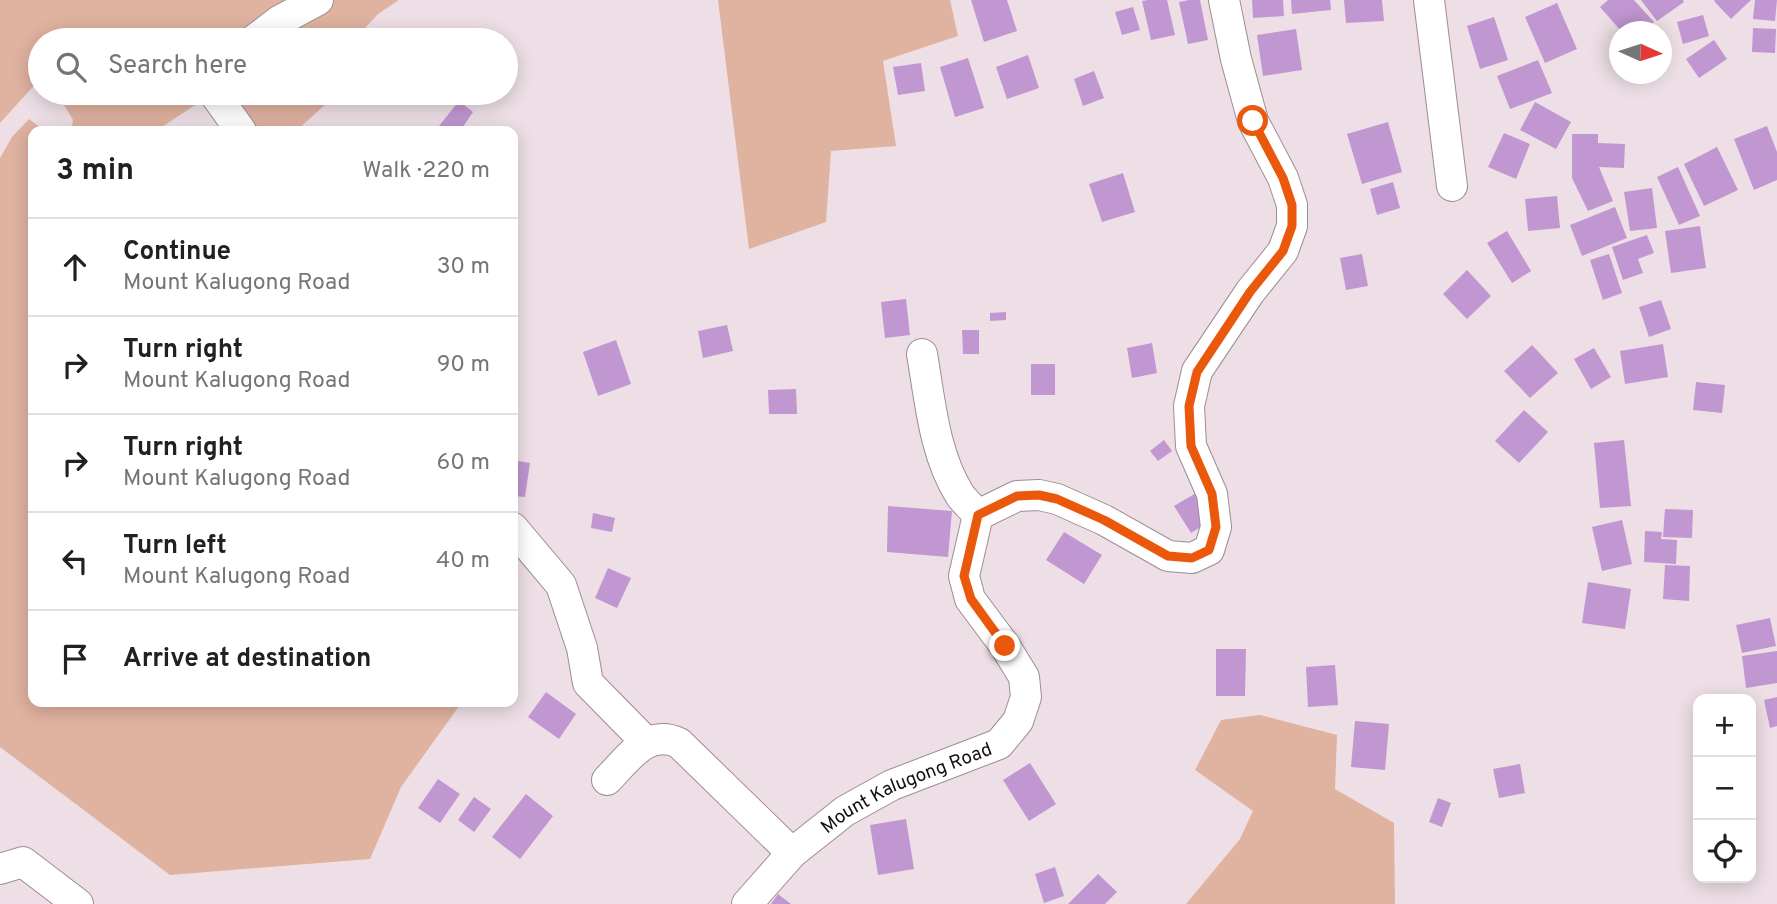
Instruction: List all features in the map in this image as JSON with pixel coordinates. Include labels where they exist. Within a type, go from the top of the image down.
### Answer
[{"type":"street","points":[[270,28],[318,0]]},
{"type":"street","points":[[922,354],[934,425],[946,465],[960,495],[978,515],[1017,496],[1039,495],[1057,499],[1104,520],[1168,556],[1192,558],[1209,550],[1216,527],[1212,494],[1191,446],[1189,406],[1197,372],[1250,292],[1283,251],[1292,226],[1292,205],[1283,178],[1253,121],[1224,0]]},
{"type":"street","points":[[1429,0],[1452,186]]},
{"type":"street","points":[[223,105],[237,126]]},
{"type":"street","name":"Mount Kalugong Road","points":[[747,904],[792,853],[845,811],[892,785],[999,744],[1018,722],[1026,697],[1024,677],[971,599],[964,576],[978,515]]},
{"type":"street","points":[[518,534],[561,585],[582,648],[588,683],[646,742]]},
{"type":"street","points":[[607,780],[646,742],[657,738],[670,739],[679,743],[792,853]]},
{"type":"street","points":[[0,843],[11,865],[78,904]]},
{"type":"shaded area","points":[[0,0],[399,0],[378,14],[365,28],[28,28],[28,92],[0,123]]},
{"type":"shaded area","points":[[718,0],[950,0],[958,36],[883,61],[896,146],[831,151],[826,222],[749,249]]},
{"type":"shaded area","points":[[64,105],[195,105],[164,126],[72,126],[73,120]]},
{"type":"shaded area","points":[[209,105],[325,105],[302,126],[225,126]]},
{"type":"shaded area","points":[[29,119],[38,126],[28,126],[28,707],[458,707],[401,787],[370,859],[170,875],[0,747],[0,158],[12,137]]},
{"type":"shaded area","points":[[1260,715],[1337,735],[1335,789],[1394,823],[1395,904],[1186,904],[1240,839],[1253,811],[1195,770],[1221,720]]},
{"type":"building","points":[[971,0],[1007,0],[1017,31],[984,42]]},
{"type":"building","points":[[1167,0],[1175,35],[1151,40],[1142,1]]},
{"type":"building","points":[[1200,0],[1208,40],[1188,44],[1179,2]]},
{"type":"building","points":[[1252,0],[1283,0],[1284,16],[1253,18]]},
{"type":"building","points":[[1291,0],[1330,0],[1331,10],[1292,14]]},
{"type":"building","points":[[1344,0],[1382,0],[1384,21],[1346,23]]},
{"type":"building","points":[[1608,0],[1634,0],[1653,21],[1612,21],[1600,7]]},
{"type":"building","points":[[1641,0],[1683,0],[1684,2],[1657,21]]},
{"type":"building","points":[[1715,0],[1751,0],[1731,19]]},
{"type":"building","points":[[1755,0],[1777,0],[1775,21],[1753,19]]},
{"type":"building","points":[[1557,3],[1577,49],[1545,63],[1525,17]]},
{"type":"building","points":[[1133,7],[1140,30],[1122,35],[1115,12]]},
{"type":"building","points":[[1703,15],[1709,36],[1683,44],[1677,22]]},
{"type":"building","points":[[1494,17],[1508,60],[1480,69],[1467,26]]},
{"type":"building","points":[[1753,28],[1776,29],[1775,53],[1752,52]]},
{"type":"building","points":[[1296,29],[1302,70],[1263,76],[1257,35]]},
{"type":"building","points":[[1714,40],[1727,59],[1699,78],[1686,59]]},
{"type":"building","points":[[1028,55],[1039,88],[1007,99],[996,67]]},
{"type":"building","points":[[968,58],[984,108],[955,117],[940,67]]},
{"type":"building","points":[[1538,60],[1552,93],[1510,109],[1497,76]]},
{"type":"building","points":[[921,63],[925,91],[898,95],[893,67]]},
{"type":"building","points":[[1094,71],[1104,98],[1083,106],[1074,79]]},
{"type":"building","points":[[1535,102],[1571,122],[1556,149],[1520,130]]},
{"type":"building","points":[[456,105],[464,105],[473,112],[463,126],[439,126]]},
{"type":"building","points":[[1388,122],[1402,172],[1362,184],[1347,134]]},
{"type":"building","points":[[1767,126],[1777,152],[1777,180],[1754,190],[1734,139]]},
{"type":"building","points":[[1504,133],[1530,144],[1516,179],[1488,167]]},
{"type":"building","points":[[1572,134],[1598,134],[1598,143],[1625,144],[1624,168],[1599,167],[1613,201],[1588,211],[1572,178]]},
{"type":"building","points":[[1717,147],[1738,190],[1704,206],[1684,164]]},
{"type":"building","points":[[1678,167],[1700,216],[1679,225],[1657,177]]},
{"type":"building","points":[[1123,173],[1135,212],[1102,222],[1089,184]]},
{"type":"building","points":[[1393,182],[1400,208],[1377,215],[1370,189]]},
{"type":"building","points":[[1652,188],[1657,228],[1630,231],[1624,192]]},
{"type":"building","points":[[1557,196],[1560,228],[1528,231],[1525,199]]},
{"type":"building","points":[[1615,207],[1627,238],[1582,256],[1570,225]]},
{"type":"building","points":[[1700,226],[1706,268],[1671,273],[1665,231]]},
{"type":"building","points":[[1507,231],[1531,271],[1512,283],[1487,243]]},
{"type":"building","points":[[1647,235],[1654,253],[1638,259],[1643,273],[1623,280],[1612,247]]},
{"type":"building","points":[[1362,254],[1368,286],[1346,290],[1340,258]]},
{"type":"building","points":[[1609,254],[1622,293],[1603,300],[1590,260]]},
{"type":"building","points":[[1467,270],[1491,296],[1467,319],[1443,294]]},
{"type":"building","points":[[906,299],[910,335],[885,338],[881,302]]},
{"type":"building","points":[[1661,300],[1671,329],[1649,337],[1639,307]]},
{"type":"building","points":[[1006,312],[1006,320],[990,321],[990,313]]},
{"type":"building","points":[[727,325],[733,351],[703,358],[698,331]]},
{"type":"building","points":[[962,330],[979,330],[979,354],[963,354]]},
{"type":"building","points":[[616,340],[631,384],[598,396],[583,352]]},
{"type":"building","points":[[1152,343],[1157,373],[1132,378],[1127,348]]},
{"type":"building","points":[[1663,344],[1668,377],[1625,384],[1620,351]]},
{"type":"building","points":[[1532,345],[1558,373],[1530,398],[1504,371]]},
{"type":"building","points":[[1594,348],[1611,377],[1591,389],[1574,359]]},
{"type":"building","points":[[1031,364],[1055,364],[1055,395],[1031,395]]},
{"type":"building","points":[[1696,382],[1725,385],[1722,413],[1693,410]]},
{"type":"building","points":[[796,389],[797,414],[769,414],[768,390]]},
{"type":"building","points":[[1524,410],[1548,432],[1519,463],[1495,441]]},
{"type":"building","points":[[1164,440],[1172,451],[1158,461],[1150,451]]},
{"type":"building","points":[[1624,440],[1631,506],[1600,508],[1594,443]]},
{"type":"building","points":[[518,461],[530,463],[525,497],[518,496]]},
{"type":"building","points":[[1196,493],[1213,519],[1191,533],[1174,506]]},
{"type":"building","points":[[888,506],[952,511],[948,557],[887,552]]},
{"type":"building","points":[[1665,509],[1693,510],[1692,538],[1663,537]]},
{"type":"building","points":[[593,513],[615,518],[612,532],[591,528]]},
{"type":"building","points":[[1622,520],[1632,564],[1602,571],[1592,527]]},
{"type":"building","points":[[1645,531],[1662,532],[1661,539],[1677,540],[1676,564],[1644,562]]},
{"type":"building","points":[[1064,532],[1102,555],[1084,584],[1046,560]]},
{"type":"building","points":[[1665,565],[1690,566],[1689,601],[1663,599]]},
{"type":"building","points":[[608,568],[631,578],[617,608],[595,598]]},
{"type":"building","points":[[1588,582],[1631,589],[1625,629],[1582,623]]},
{"type":"building","points":[[1770,618],[1776,646],[1742,653],[1736,625]]},
{"type":"building","points":[[1216,649],[1246,649],[1245,696],[1216,696]]},
{"type":"building","points":[[1777,651],[1777,683],[1746,688],[1742,656]]},
{"type":"building","points":[[1335,665],[1338,705],[1308,707],[1306,667]]},
{"type":"building","points":[[546,692],[576,714],[559,739],[528,717]]},
{"type":"building","points":[[1777,697],[1777,726],[1770,728],[1764,700]]},
{"type":"building","points":[[1355,721],[1389,724],[1385,770],[1351,767]]},
{"type":"building","points":[[1030,763],[1056,804],[1029,821],[1003,780]]},
{"type":"building","points":[[1520,764],[1525,793],[1499,798],[1493,769]]},
{"type":"building","points":[[438,779],[460,794],[440,823],[418,808]]},
{"type":"building","points":[[526,794],[553,816],[520,859],[492,837]]},
{"type":"building","points":[[474,797],[491,809],[474,832],[458,820]]},
{"type":"building","points":[[1438,798],[1451,803],[1442,827],[1429,822]]},
{"type":"building","points":[[906,819],[914,869],[878,875],[870,825]]},
{"type":"building","points":[[1055,867],[1064,896],[1044,903],[1035,874]]},
{"type":"building","points":[[1098,874],[1117,892],[1105,904],[1068,904]]},
{"type":"building","points":[[778,894],[791,904],[771,904]]},
{"type":"route","points":[[1005,646],[971,599],[964,576],[969,544],[978,515],[1017,496],[1039,495],[1057,499],[1104,520],[1168,556],[1192,558],[1209,550],[1216,527],[1212,494],[1191,446],[1189,406],[1197,372],[1250,292],[1283,251],[1292,226],[1292,205],[1283,178],[1253,121]]}]
